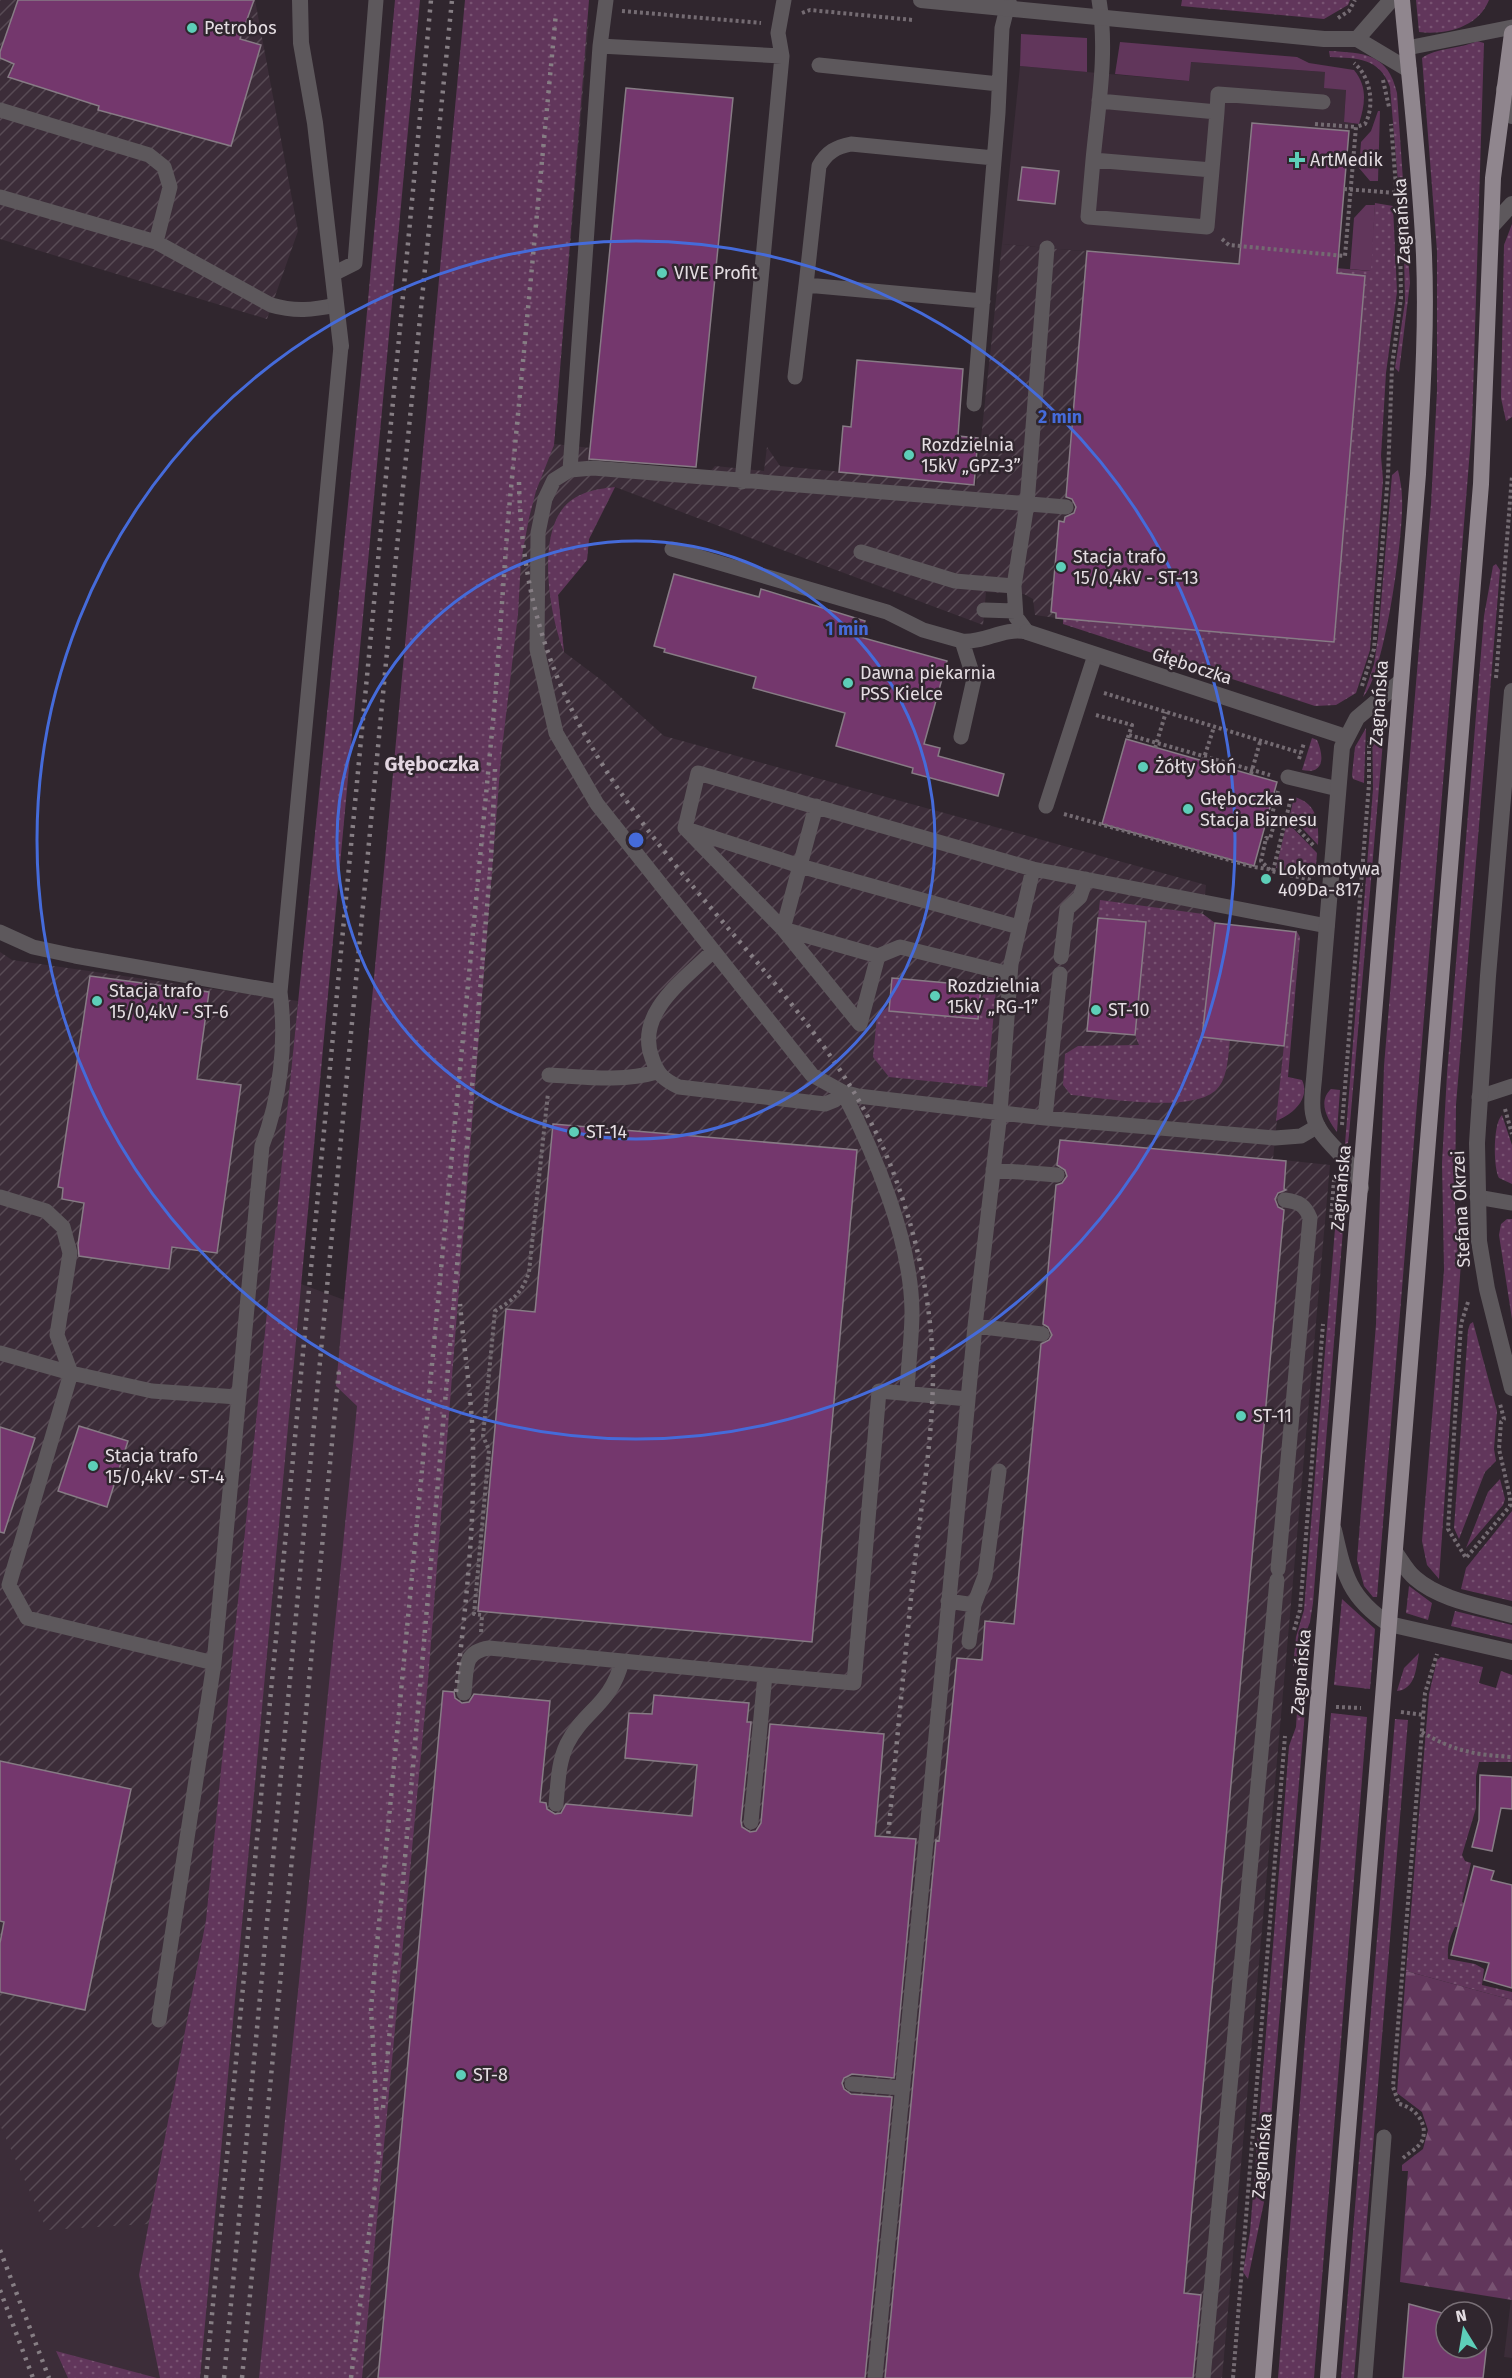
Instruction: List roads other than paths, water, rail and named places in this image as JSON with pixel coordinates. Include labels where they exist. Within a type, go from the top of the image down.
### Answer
[{"type":"main road","name":"Zagnańska","points":[[1263,2378],[1418,474],[1424,366],[1424,257],[1402,0]]},
{"type":"main road","points":[[1328,2378],[1481,484],[1496,152],[1512,33]]},
{"type":"street","points":[[300,0],[302,43],[315,123],[340,346]]},
{"type":"street","points":[[921,0],[1007,4],[1102,17],[1324,39],[1357,39],[1409,70]]},
{"type":"street","points":[[1357,39],[1391,0]]},
{"type":"street","points":[[1504,89],[1512,116]]},
{"type":"street","points":[[1491,227],[1512,204]]},
{"type":"street","name":"Głęboczka","points":[[1027,632],[1346,736]]},
{"type":"street","points":[[1361,1188],[1352,1165],[1318,1126],[1313,1113],[1313,1101],[1338,789],[1346,736],[1358,718],[1401,681]]},
{"type":"street","points":[[1479,1097],[1510,752],[1512,691]]},
{"type":"street","name":"Stefana Okrzei","points":[[1479,1097],[1477,1197],[1479,1241],[1505,1393]]},
{"type":"street","points":[[1333,1526],[1345,1575],[1352,1589],[1373,1613],[1389,1624],[1512,1652]]},
{"type":"street","points":[[1395,1552],[1414,1578],[1427,1586],[1458,1599],[1512,1615]]},
{"type":"lane","points":[[333,273],[356,263],[376,0]]},
{"type":"lane","points":[[742,482],[782,56],[778,33],[784,0]]},
{"type":"lane","points":[[1099,0],[1102,17],[1099,101],[1088,217],[1207,227],[1218,94],[1323,102]]},
{"type":"lane","points":[[974,404],[1002,28],[1007,4]]},
{"type":"lane","points":[[570,470],[600,46],[611,5]]},
{"type":"lane","points":[[1407,48],[1512,27]]},
{"type":"lane","points":[[600,46],[782,56]]},
{"type":"lane","points":[[819,65],[999,84]]},
{"type":"lane","points":[[1099,101],[1217,112]]},
{"type":"lane","points":[[0,110],[148,155],[164,167],[170,187],[156,242]]},
{"type":"lane","points":[[795,377],[819,166],[825,156],[836,147],[851,144],[994,158]]},
{"type":"lane","points":[[1093,160],[1212,170]]},
{"type":"lane","points":[[0,197],[156,242],[271,305],[289,310],[309,311],[336,305]]},
{"type":"lane","points":[[1027,632],[1020,625],[1015,610],[1014,586],[1028,504],[1047,248]]},
{"type":"lane","points":[[806,285],[983,301]]},
{"type":"lane","points":[[159,2020],[214,1663],[262,1146],[274,1114],[283,1034],[280,992],[340,346]]},
{"type":"lane","points":[[1066,507],[593,468],[570,470],[554,480],[545,499],[538,533],[537,649],[556,733],[597,804],[712,952],[812,1075],[843,1092],[1045,1118],[1275,1138],[1301,1136],[1318,1126]]},
{"type":"lane","points":[[672,549],[887,612],[923,630],[962,641],[974,642],[1008,630],[1027,632]]},
{"type":"lane","points":[[861,552],[955,581],[1014,586]]},
{"type":"lane","points":[[984,610],[1015,610]]},
{"type":"lane","points":[[961,737],[974,680],[962,641]]},
{"type":"lane","points":[[1046,806],[1095,656]]},
{"type":"lane","points":[[685,828],[699,773],[1033,869],[1327,926]]},
{"type":"lane","points":[[1284,783],[1338,789]]},
{"type":"lane","points":[[783,929],[816,807]]},
{"type":"lane","points":[[685,828],[800,866],[1019,927]]},
{"type":"lane","points":[[685,828],[783,929],[860,1024],[878,956]]},
{"type":"lane","points":[[875,2378],[908,2106],[902,2088],[975,1326],[1000,1113],[1010,974],[1033,869]]},
{"type":"lane","points":[[1061,957],[1067,909],[1084,890],[1086,879]]},
{"type":"lane","points":[[783,929],[878,956],[900,946],[1010,974]]},
{"type":"lane","points":[[0,932],[33,947],[64,954],[280,992]]},
{"type":"lane","points":[[712,952],[654,1013],[648,1026],[647,1039],[657,1072],[666,1081],[679,1087],[814,1103],[825,1104],[835,1100],[843,1092]]},
{"type":"lane","points":[[1045,1118],[1059,974]]},
{"type":"lane","points":[[549,1075],[601,1078],[639,1077],[657,1072]]},
{"type":"lane","points":[[1479,1097],[1512,1086]]},
{"type":"lane","points":[[843,1092],[882,1177],[907,1265],[912,1310],[907,1394]]},
{"type":"lane","points":[[993,1170],[1056,1175]]},
{"type":"lane","points":[[0,1197],[46,1211],[63,1227],[70,1253],[57,1335],[71,1373],[9,1586],[27,1618],[214,1663]]},
{"type":"lane","points":[[1477,1197],[1512,1203]]},
{"type":"lane","points":[[1203,2378],[1310,1218],[1306,1208],[1298,1202],[1285,1200]]},
{"type":"lane","points":[[975,1326],[1042,1334]]},
{"type":"lane","points":[[0,1353],[71,1373],[152,1390],[237,1397]]},
{"type":"lane","points":[[464,1693],[468,1659],[479,1650],[489,1648],[854,1683],[879,1391],[968,1399]]},
{"type":"lane","points":[[969,1642],[974,1605],[986,1576],[999,1471]]},
{"type":"lane","points":[[948,1601],[974,1605]]},
{"type":"lane","points":[[556,1804],[560,1762],[567,1743],[607,1697],[618,1675],[622,1660]]},
{"type":"lane","points":[[751,1822],[765,1675]]},
{"type":"lane","points":[[852,2084],[902,2088]]},
{"type":"lane","points":[[1365,2378],[1384,2137]]},
{"type":"railway","points":[[206,2378],[431,0]]},
{"type":"railway","points":[[224,2378],[395,567],[452,0]]},
{"type":"railway","points":[[351,2378],[379,2154],[371,2008],[495,700],[508,520],[556,13]]},
{"type":"railway","points":[[519,482],[525,556],[539,623],[560,684],[588,741],[622,794],[661,847],[794,1007],[833,1060],[868,1116],[882,1146],[895,1177],[917,1249],[930,1323],[932,1398],[929,1450],[913,1579],[888,1837]]},
{"type":"railway","points":[[383,2108],[460,1232],[491,859],[495,769]]},
{"type":"railway","points":[[456,1692],[469,1569],[473,1476],[471,1410],[460,1304]]},
{"type":"railway","points":[[242,2378],[339,1370]]},
{"type":"railway","points":[[0,2250],[49,2378]]},
{"type":"railway","points":[[0,2290],[33,2378]]},
{"type":"place","name":"Petrobos","points":[[192,28]]},
{"type":"place","name":"ArtMedik","points":[[1297,160]]},
{"type":"place","name":"VIVE Profit","points":[[662,273]]},
{"type":"place","name":"Rozdzielnia 15kV „GPZ-3”","points":[[909,455]]},
{"type":"place","name":"Stacja trafo 15/0,4kV - ST-13","points":[[1061,567]]},
{"type":"place","name":"Dawna piekarnia PSS Kielce","points":[[848,683]]},
{"type":"place","name":"Żółty Słoń","points":[[1143,767]]},
{"type":"place","name":"Głęboczka - Stacja Biznesu","points":[[1188,809]]},
{"type":"place","name":"Lokomotywa 409Da-817","points":[[1266,879]]},
{"type":"place","name":"Rozdzielnia 15kV „RG-1”","points":[[935,996]]},
{"type":"place","name":"Stacja trafo 15/0,4kV - ST-6","points":[[97,1001]]},
{"type":"place","name":"ST-10","points":[[1096,1010]]},
{"type":"place","name":"ST-14","points":[[574,1132]]},
{"type":"place","name":"ST-11","points":[[1241,1416]]},
{"type":"place","name":"Stacja trafo 15/0,4kV - ST-4","points":[[93,1466]]},
{"type":"place","name":"ST-8","points":[[461,2075]]},
{"type":"district","name":"Głęboczka","points":[[432,764]]}]
